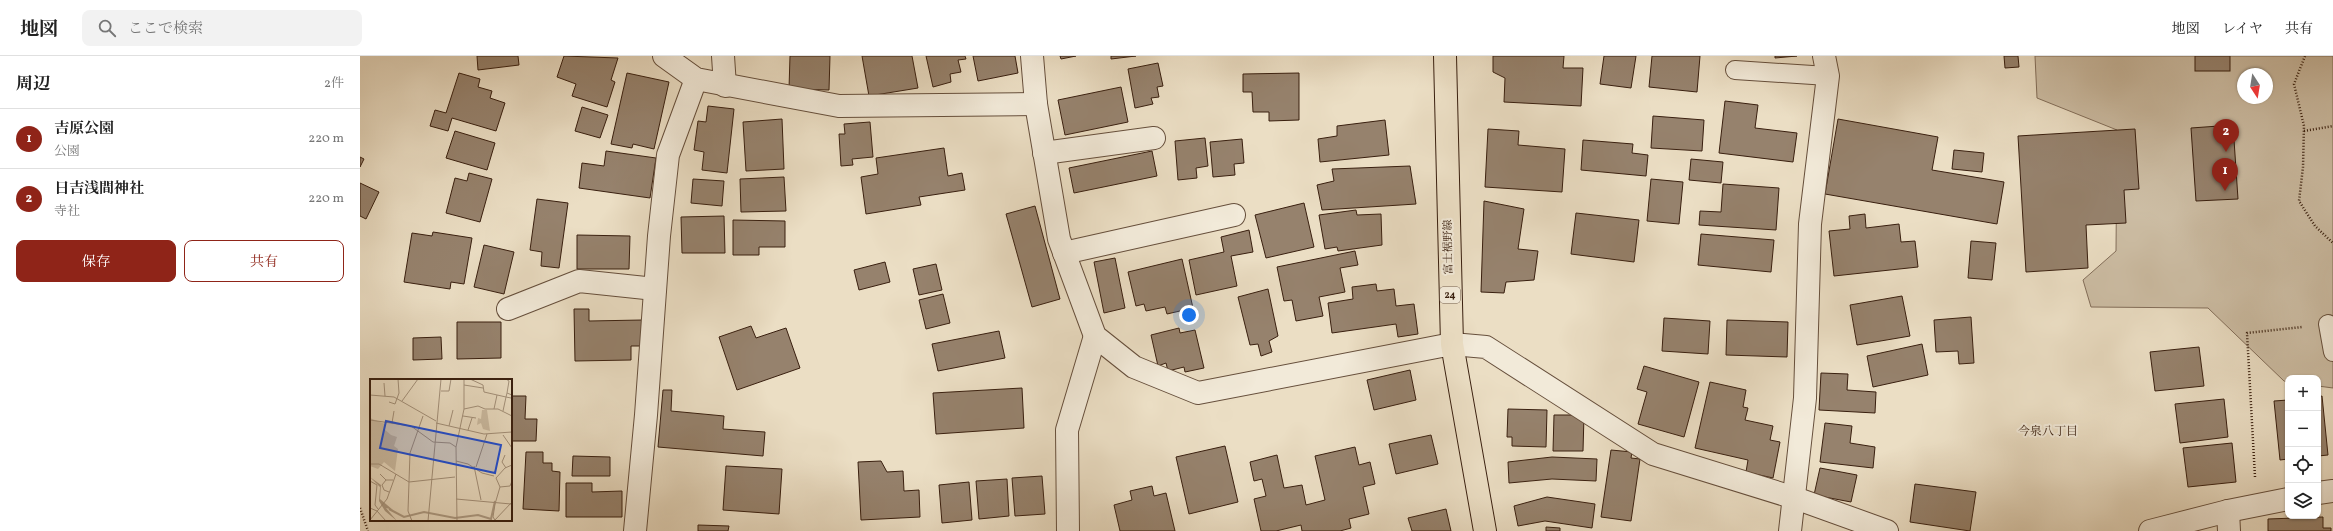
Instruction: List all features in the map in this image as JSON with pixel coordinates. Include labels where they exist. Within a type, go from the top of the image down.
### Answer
[{"type":"main road","name":"富士裾野線","points":[[1445,56],[1452,344],[1485,531]]},
{"type":"street","points":[[664,56],[696,79],[725,86],[839,106],[1036,104]]},
{"type":"street","points":[[722,56],[725,86]]},
{"type":"street","points":[[1032,56],[1036,104],[1059,239],[1095,336],[1134,367],[1198,393],[1452,344],[1486,347],[1653,454],[1795,498],[1887,531]]},
{"type":"street","points":[[1790,531],[1795,498],[1805,398],[1810,224],[1826,66]]},
{"type":"street","points":[[635,531],[646,415],[655,289],[668,155],[696,79]]},
{"type":"street","points":[[1044,154],[1154,138]]},
{"type":"street","points":[[1064,253],[1234,215]]},
{"type":"street","points":[[508,309],[579,281],[655,289]]},
{"type":"street","points":[[1068,531],[1067,430],[1095,336]]},
{"type":"street","points":[[2321,493],[2333,491]]},
{"type":"street","points":[[2150,531],[2228,521],[2256,506],[2285,500]]},
{"type":"lane","points":[[1735,70],[1826,66]]},
{"type":"lane","points":[[2328,324],[2333,352]]},
{"type":"path","points":[[2306,56],[2294,84],[2304,131],[2304,167],[2299,201],[2315,226],[2333,243]]},
{"type":"path","points":[[2304,131],[2333,126]]},
{"type":"path","points":[[2256,506],[2247,333],[2328,324]]},
{"type":"path","points":[[360,508],[368,531]]},
{"type":"shaded area","points":[[2035,56],[2333,56],[2333,388],[2321,386],[2321,375],[2285,375],[2284,381],[2208,308],[2091,307],[2083,280],[2116,251],[2117,130],[2037,98]]},
{"type":"building","points":[[477,56],[518,56],[519,65],[478,70]]},
{"type":"building","points":[[564,56],[618,58],[611,80],[615,82],[607,107],[572,96],[576,84],[557,77]]},
{"type":"building","points":[[790,56],[830,56],[829,90],[789,89]]},
{"type":"building","points":[[862,56],[912,56],[918,88],[869,96]]},
{"type":"building","points":[[926,56],[965,56],[966,59],[958,60],[961,72],[950,74],[951,82],[933,87]]},
{"type":"building","points":[[973,56],[1015,56],[1018,73],[978,81]]},
{"type":"building","points":[[1060,56],[1076,56],[1061,59]]},
{"type":"building","points":[[1111,56],[1136,56],[1111,59]]},
{"type":"building","points":[[1493,56],[1564,56],[1563,68],[1583,68],[1581,106],[1504,102],[1505,78],[1493,72]]},
{"type":"building","points":[[1604,56],[1636,56],[1631,88],[1600,84]]},
{"type":"building","points":[[1652,56],[1700,56],[1697,92],[1649,87]]},
{"type":"building","points":[[1775,56],[1797,56],[1775,58]]},
{"type":"building","points":[[2004,56],[2018,56],[2019,67],[2005,68]]},
{"type":"building","points":[[2195,56],[2230,56],[2230,71],[2195,71]]},
{"type":"building","points":[[1158,63],[1163,86],[1157,87],[1159,97],[1151,98],[1153,104],[1135,108],[1128,69]]},
{"type":"building","points":[[459,73],[480,79],[478,87],[492,91],[490,98],[505,103],[496,131],[452,118],[448,131],[430,126],[435,110],[446,113]]},
{"type":"building","points":[[627,73],[669,82],[654,149],[633,144],[632,148],[611,144]]},
{"type":"building","points":[[1299,73],[1299,120],[1269,121],[1269,112],[1253,112],[1252,92],[1243,92],[1243,74]]},
{"type":"building","points":[[1121,87],[1128,122],[1065,135],[1058,100]]},
{"type":"building","points":[[1725,101],[1758,105],[1755,128],[1797,133],[1793,162],[1719,153]]},
{"type":"building","points":[[708,106],[734,109],[727,173],[702,170],[704,152],[694,150],[698,121],[706,122]]},
{"type":"building","points":[[582,107],[608,115],[600,138],[575,131]]},
{"type":"building","points":[[1653,116],[1704,120],[1702,151],[1651,148]]},
{"type":"building","points":[[782,119],[784,169],[746,171],[743,122]]},
{"type":"building","points":[[1838,119],[1938,137],[1932,170],[2004,182],[1997,224],[1825,194]]},
{"type":"building","points":[[1385,120],[1389,155],[1320,162],[1318,139],[1337,136],[1337,126]]},
{"type":"building","points":[[870,122],[873,157],[852,159],[853,165],[841,166],[839,134],[845,134],[844,124]]},
{"type":"building","points":[[2233,125],[2238,199],[2196,201],[2191,128]]},
{"type":"building","points":[[1488,129],[1519,131],[1518,145],[1565,149],[1562,192],[1485,187]]},
{"type":"building","points":[[2135,129],[2139,189],[2124,190],[2126,223],[2086,225],[2088,268],[2026,272],[2018,136]]},
{"type":"building","points":[[455,131],[495,143],[487,170],[446,158]]},
{"type":"building","points":[[1205,138],[1208,166],[1196,168],[1197,178],[1178,180],[1175,141]]},
{"type":"building","points":[[1242,139],[1244,163],[1234,164],[1235,175],[1213,177],[1210,142]]},
{"type":"building","points":[[1583,140],[1633,144],[1632,153],[1648,155],[1646,176],[1581,170]]},
{"type":"building","points":[[944,148],[948,176],[962,173],[965,190],[919,197],[921,205],[866,214],[861,177],[878,174],[876,158]]},
{"type":"building","points":[[1954,150],[1984,153],[1982,172],[1952,169]]},
{"type":"building","points":[[606,151],[656,158],[650,198],[579,188],[582,163],[604,166]]},
{"type":"building","points":[[1152,151],[1157,176],[1074,193],[1069,168]]},
{"type":"building","points":[[360,157],[364,159],[360,167]]},
{"type":"building","points":[[1691,159],[1723,162],[1721,183],[1689,180]]},
{"type":"building","points":[[1410,166],[1416,204],[1322,210],[1317,185],[1334,181],[1332,169]]},
{"type":"building","points":[[469,173],[492,179],[480,222],[446,213],[455,178],[467,181]]},
{"type":"building","points":[[784,177],[786,211],[741,212],[740,179]]},
{"type":"building","points":[[693,179],[724,181],[722,206],[691,203]]},
{"type":"building","points":[[1651,179],[1683,182],[1679,224],[1647,221]]},
{"type":"building","points":[[360,183],[379,192],[366,219],[360,216]]},
{"type":"building","points":[[1723,184],[1779,188],[1776,230],[1699,225],[1700,211],[1721,212]]},
{"type":"building","points":[[537,199],[568,203],[559,268],[541,266],[542,252],[530,250]]},
{"type":"building","points":[[1484,201],[1524,209],[1518,249],[1538,251],[1534,280],[1506,282],[1504,293],[1481,292]]},
{"type":"building","points":[[1304,203],[1314,247],[1266,258],[1255,215]]},
{"type":"building","points":[[1035,206],[1060,299],[1032,307],[1006,214]]},
{"type":"building","points":[[1356,210],[1357,215],[1381,214],[1382,245],[1338,251],[1337,247],[1325,249],[1319,215]]},
{"type":"building","points":[[1576,213],[1639,220],[1634,262],[1571,254]]},
{"type":"building","points":[[1865,214],[1866,228],[1899,224],[1901,242],[1915,241],[1918,267],[1834,276],[1829,231],[1850,229],[1849,216]]},
{"type":"building","points":[[724,216],[725,253],[682,253],[681,217]]},
{"type":"building","points":[[733,220],[785,221],[785,247],[759,247],[759,255],[733,255]]},
{"type":"building","points":[[1249,230],[1253,252],[1231,256],[1237,286],[1196,295],[1189,260],[1224,252],[1221,237]]},
{"type":"building","points":[[433,232],[472,238],[464,284],[451,282],[450,289],[404,282],[412,233],[432,236]]},
{"type":"building","points":[[1701,234],[1774,240],[1771,272],[1698,265]]},
{"type":"building","points":[[577,235],[630,236],[629,269],[577,269]]},
{"type":"building","points":[[1971,241],[1996,243],[1992,280],[1968,278]]},
{"type":"building","points":[[484,245],[514,252],[504,294],[474,287]]},
{"type":"building","points":[[1355,251],[1358,265],[1340,268],[1345,292],[1319,297],[1323,316],[1296,321],[1292,300],[1284,301],[1277,267]]},
{"type":"building","points":[[1115,258],[1125,308],[1104,313],[1094,262]]},
{"type":"building","points":[[1182,259],[1193,308],[1167,314],[1165,307],[1146,311],[1144,304],[1136,306],[1128,272]]},
{"type":"building","points":[[885,262],[890,282],[859,290],[854,270]]},
{"type":"building","points":[[936,264],[942,290],[919,295],[913,269]]},
{"type":"building","points":[[1376,284],[1377,291],[1394,289],[1396,306],[1414,304],[1418,334],[1398,337],[1396,324],[1332,333],[1328,303],[1353,299],[1352,287]]},
{"type":"building","points":[[1268,289],[1278,336],[1269,341],[1272,352],[1261,356],[1258,344],[1250,345],[1238,297]]},
{"type":"building","points":[[943,294],[950,323],[926,329],[919,300]]},
{"type":"building","points":[[1902,296],[1910,336],[1857,345],[1850,305]]},
{"type":"building","points":[[574,309],[589,309],[589,321],[642,320],[642,346],[631,346],[631,360],[575,361]]},
{"type":"building","points":[[1971,317],[1974,363],[1959,364],[1958,351],[1936,352],[1934,320]]},
{"type":"building","points":[[1664,318],[1710,321],[1708,354],[1662,351]]},
{"type":"building","points":[[1727,320],[1788,322],[1787,357],[1726,355]]},
{"type":"building","points":[[457,322],[501,322],[501,358],[457,359]]},
{"type":"building","points":[[751,326],[756,338],[786,328],[800,368],[737,390],[719,337]]},
{"type":"building","points":[[1179,328],[1180,333],[1195,330],[1204,368],[1185,372],[1184,367],[1168,371],[1166,363],[1158,366],[1151,335]]},
{"type":"building","points":[[999,331],[1005,358],[938,371],[932,344]]},
{"type":"building","points":[[441,337],[442,359],[413,360],[413,338]]},
{"type":"building","points":[[1922,344],[1928,375],[1873,387],[1867,356]]},
{"type":"building","points":[[2199,347],[2204,386],[2155,391],[2150,352]]},
{"type":"building","points":[[1644,366],[1699,382],[1684,437],[1638,424],[1647,392],[1637,389]]},
{"type":"building","points":[[1410,370],[1416,400],[1374,410],[1367,380]]},
{"type":"building","points":[[1821,373],[1848,374],[1847,390],[1876,392],[1875,413],[1819,410]]},
{"type":"building","points":[[1710,382],[1746,390],[1743,407],[1748,408],[1745,420],[1773,426],[1770,440],[1780,442],[1773,478],[1746,472],[1748,460],[1695,448]]},
{"type":"building","points":[[1022,388],[1024,428],[936,434],[933,393]]},
{"type":"building","points":[[663,390],[672,390],[671,411],[724,416],[723,429],[765,432],[763,456],[658,447]]},
{"type":"building","points":[[512,396],[526,396],[525,419],[537,419],[536,441],[512,441]]},
{"type":"building","points":[[2321,396],[2328,455],[2321,456],[2321,411]]},
{"type":"building","points":[[2224,399],[2228,437],[2180,443],[2175,404]]},
{"type":"building","points":[[2285,400],[2285,459],[2280,460],[2274,401]]},
{"type":"building","points":[[1508,409],[1547,410],[1546,447],[1512,446],[1512,437],[1507,437]]},
{"type":"building","points":[[1554,415],[1584,415],[1583,451],[1553,451]]},
{"type":"building","points":[[1825,423],[1852,426],[1850,443],[1875,447],[1873,468],[1820,462]]},
{"type":"building","points":[[1431,435],[1438,464],[1396,474],[1389,444]]},
{"type":"building","points":[[2232,443],[2236,482],[2188,487],[2183,448]]},
{"type":"building","points":[[1225,446],[1238,502],[1189,514],[1176,457]]},
{"type":"building","points":[[1355,447],[1359,465],[1370,462],[1375,484],[1363,487],[1369,514],[1349,519],[1351,528],[1340,531],[1302,531],[1301,525],[1276,531],[1261,531],[1254,499],[1266,496],[1262,479],[1254,481],[1250,462],[1277,455],[1284,488],[1302,485],[1306,505],[1325,500],[1315,456]]},
{"type":"building","points":[[1611,450],[1632,452],[1631,458],[1640,459],[1631,521],[1601,517]]},
{"type":"building","points":[[526,452],[543,452],[543,463],[552,463],[552,471],[560,472],[559,511],[523,509]]},
{"type":"building","points":[[573,456],[610,457],[610,476],[572,476]]},
{"type":"building","points":[[1552,457],[1597,459],[1596,481],[1552,479],[1509,483],[1508,462]]},
{"type":"building","points":[[881,461],[887,472],[903,471],[904,491],[919,490],[920,517],[861,520],[858,462]]},
{"type":"building","points":[[726,466],[782,469],[779,514],[723,510]]},
{"type":"building","points":[[1820,468],[1857,475],[1851,502],[1814,495]]},
{"type":"building","points":[[1042,476],[1045,514],[1015,516],[1012,478]]},
{"type":"building","points":[[1007,479],[1009,516],[979,519],[976,481]]},
{"type":"building","points":[[969,482],[972,520],[942,523],[939,485]]},
{"type":"building","points":[[566,483],[592,483],[592,492],[622,491],[622,517],[566,517]]},
{"type":"building","points":[[1915,484],[1976,492],[1970,531],[1910,522]]},
{"type":"building","points":[[1152,486],[1154,496],[1166,493],[1175,531],[1120,531],[1114,505],[1132,500],[1130,491]]},
{"type":"building","points":[[1547,497],[1595,504],[1592,528],[1545,521],[1518,526],[1514,506]]},
{"type":"building","points":[[1446,509],[1451,531],[1412,531],[1408,518]]},
{"type":"building","points":[[2321,517],[2323,517],[2323,528],[2331,528],[2331,531],[2268,531],[2268,519],[2321,519]]},
{"type":"building","points":[[698,525],[729,526],[728,531],[698,531]]},
{"type":"building","points":[[1546,527],[1560,528],[1560,531],[1546,531]]},
{"type":"place","name":"日吉浅間神社","points":[[2226,152]]},
{"type":"place","name":"吉原公園","points":[[2225,191]]},
{"type":"district","name":"今泉八丁目","points":[[2048,432]]}]
